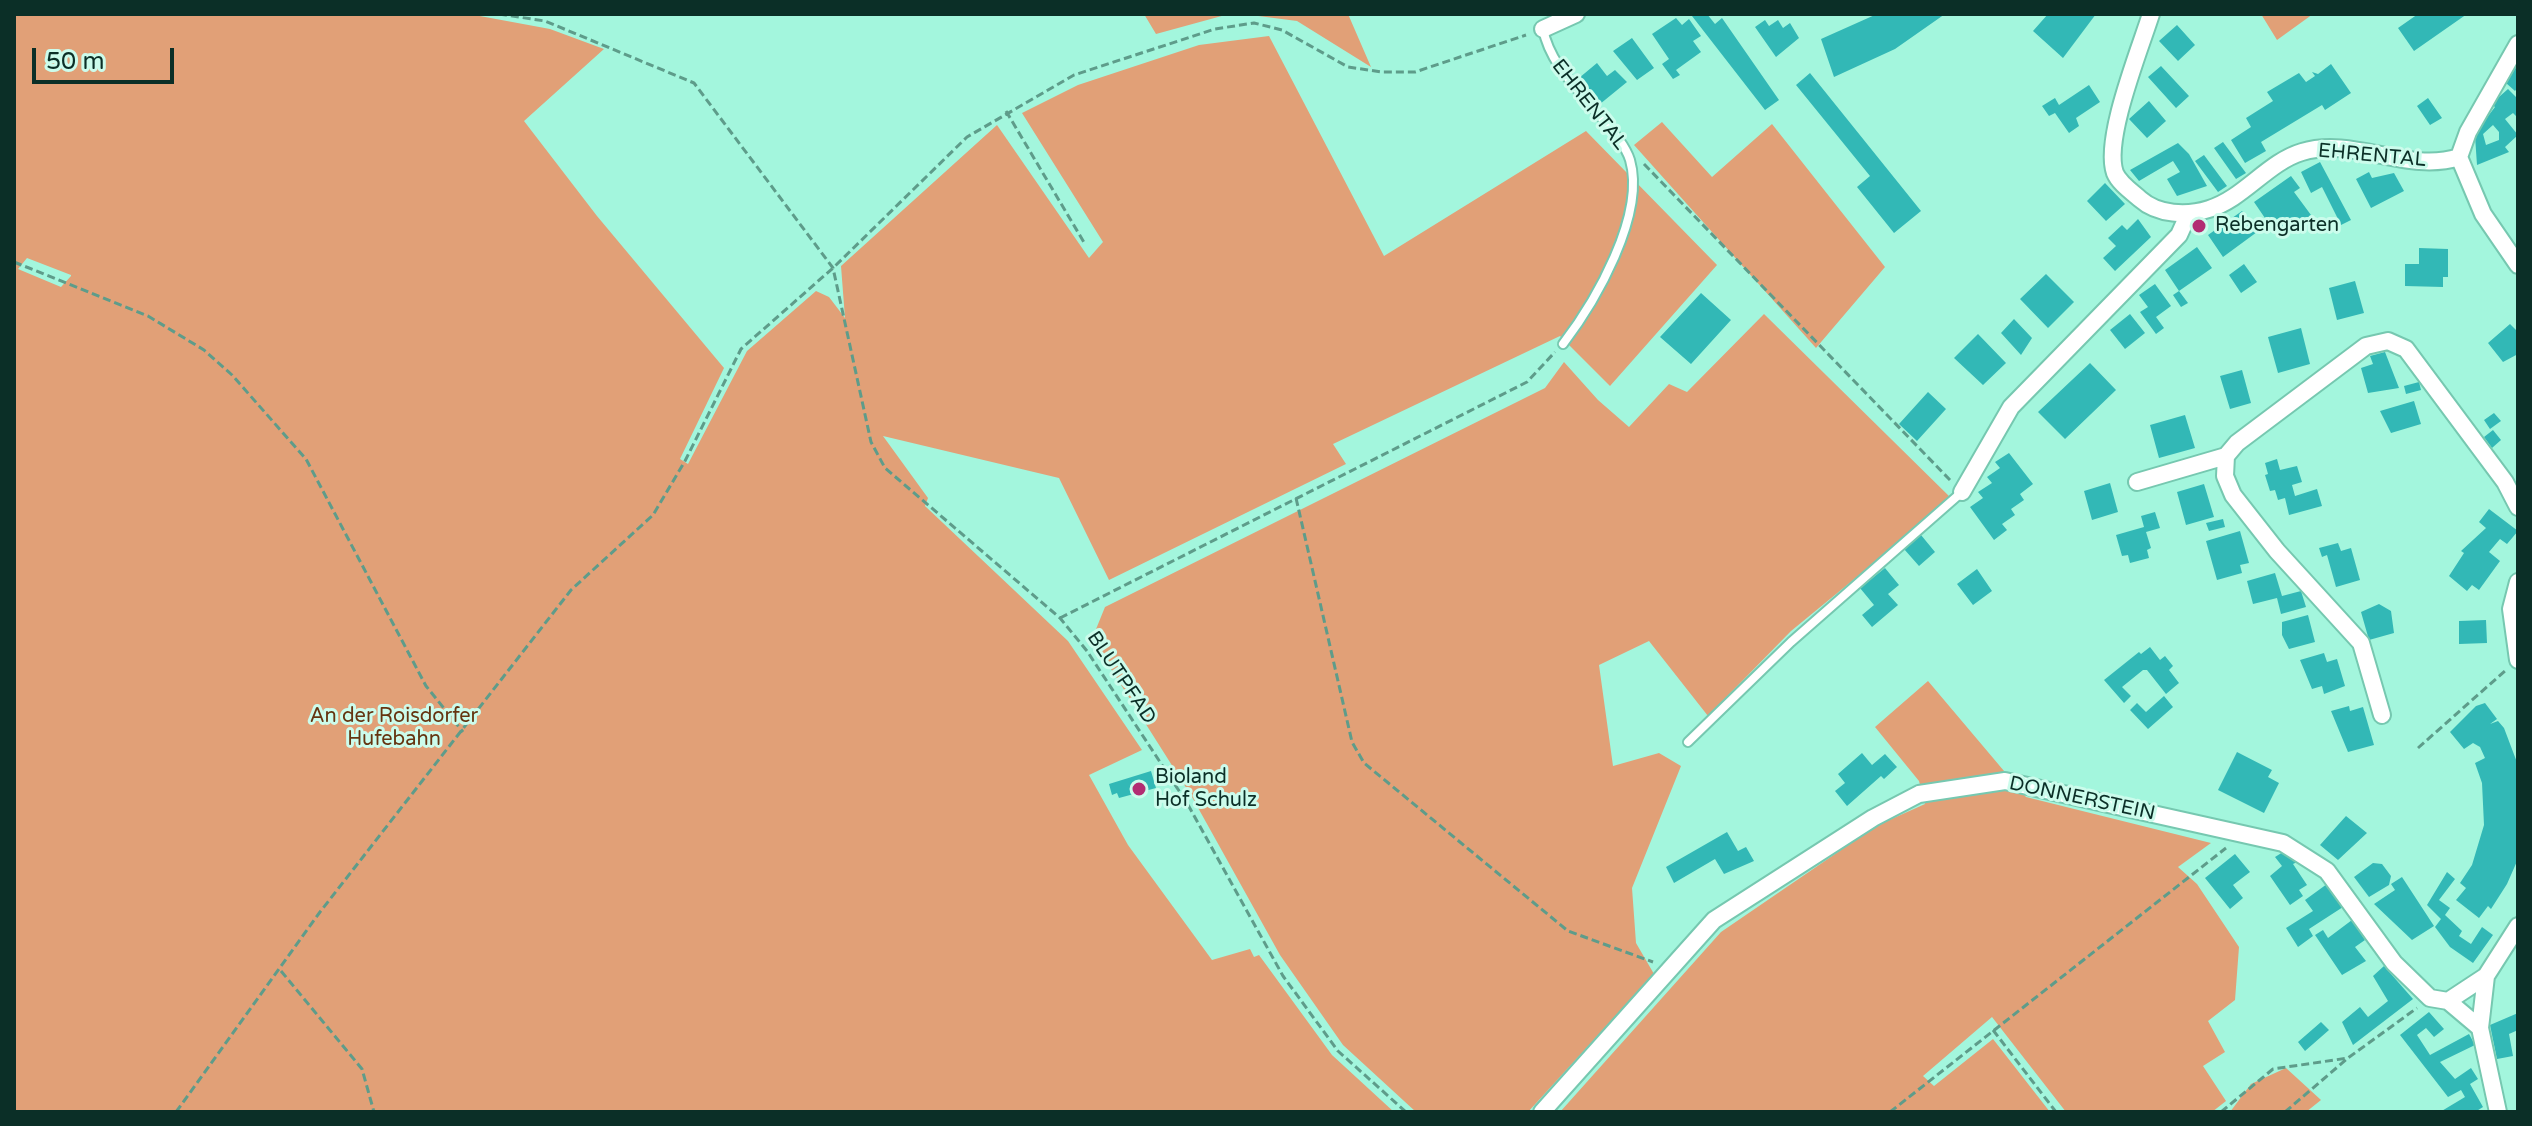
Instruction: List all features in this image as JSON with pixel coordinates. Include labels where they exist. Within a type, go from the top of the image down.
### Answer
[{"type":"street","points":[[1543,29],[1576,14]]},
{"type":"street","points":[[1962,492],[2011,407],[2179,235],[2188,215],[2149,207],[2117,177],[2112,163],[2117,122],[2151,14]]},
{"type":"street","points":[[2518,44],[2468,132],[2459,157],[2483,214],[2518,265]]},
{"type":"street","name":"EHRENTAL","points":[[2188,215],[2213,208],[2299,152],[2320,148],[2428,162],[2459,157]]},
{"type":"street","points":[[2137,482],[2226,456],[2237,443],[2366,346],[2388,341],[2406,349],[2505,482],[2518,507]]},
{"type":"street","points":[[2226,456],[2225,476],[2233,495],[2277,551],[2361,643],[2382,715]]},
{"type":"street","points":[[2518,582],[2511,609],[2518,660]]},
{"type":"street","name":"DONNERSTEIN","points":[[1542,1112],[1714,920],[1873,818],[1919,794],[2005,781],[2283,843],[2327,871],[2394,963],[2430,998]]},
{"type":"street","points":[[2448,1001],[2486,976],[2518,926]]},
{"type":"street","points":[[2486,976],[2480,1028],[2498,1112]]},
{"type":"street","points":[[2430,998],[2448,1001],[2480,1028]]},
{"type":"lane","name":"EHRENTAL","points":[[1543,29],[1548,52],[1630,158],[1633,191],[1628,219],[1590,308],[1563,344]]},
{"type":"lane","points":[[1688,742],[1791,642],[1962,492]]},
{"type":"path","points":[[499,14],[545,21],[694,83],[833,268]]},
{"type":"path","points":[[176,1112],[281,971],[320,912],[571,590],[653,515],[685,461],[741,349],[833,268],[967,137],[1006,111],[1074,75],[1215,29],[1254,23],[1282,30],[1348,67],[1382,72],[1415,72],[1543,29]]},
{"type":"path","points":[[1006,111],[1085,244]]},
{"type":"path","points":[[1630,158],[1643,163],[1962,492]]},
{"type":"path","points":[[14,262],[148,316],[204,350],[232,375],[306,459],[426,686],[463,732]]},
{"type":"path","name":"BLUTPFAD","points":[[833,268],[871,442],[885,468],[1060,618],[1087,651],[1187,803],[1283,976],[1338,1051],[1406,1112]]},
{"type":"path","points":[[1060,618],[1527,382],[1563,344]]},
{"type":"path","points":[[1296,498],[1352,742],[1364,763],[1568,931],[1672,969]]},
{"type":"path","points":[[2418,748],[2518,660]]},
{"type":"path","points":[[1890,1112],[2242,835]]},
{"type":"path","points":[[281,971],[362,1069],[374,1112]]},
{"type":"path","points":[[2285,1112],[2348,1058],[2430,998]]},
{"type":"path","points":[[1993,1030],[2056,1112]]},
{"type":"path","points":[[2221,1112],[2273,1069],[2348,1058]]},
{"type":"green space","name":"An der Roisdorfer Hufebahn","points":[[14,14],[469,14],[550,29],[604,49],[524,121],[597,216],[724,368],[680,459],[688,464],[747,351],[816,291],[829,297],[845,318],[841,266],[997,125],[1089,258],[1103,242],[1022,113],[1078,85],[1199,45],[1269,36],[1384,256],[1586,131],[1717,265],[1610,386],[1560,336],[1333,444],[1346,464],[1109,580],[1059,478],[883,436],[928,498],[925,506],[1068,641],[1142,750],[1089,775],[1128,845],[1212,960],[1250,949],[1254,957],[1259,955],[1332,1055],[1394,1112],[14,1112]],"holes":[[[27,258],[71,275],[61,287],[18,269]]]},
{"type":"green space","points":[[1144,14],[1229,14],[1156,34]]},
{"type":"green space","points":[[1243,14],[1348,14],[1371,67],[1297,21]]},
{"type":"green space","points":[[2261,14],[2313,14],[2277,40]]},
{"type":"green space","points":[[1662,122],[1712,177],[1772,124],[1885,267],[1816,348],[1634,145]]},
{"type":"green space","points":[[1764,314],[1952,499],[1791,631],[1708,716],[1649,641],[1599,665],[1613,766],[1659,753],[1681,766],[1632,888],[1636,943],[1654,974],[1528,1112],[1416,1112],[1343,1045],[1280,955],[1192,797],[1092,639],[1105,607],[1545,388],[1564,362],[1598,400],[1629,427],[1669,384],[1687,392]]},
{"type":"green space","points":[[1928,681],[2026,797],[2211,843],[2178,867],[2197,884],[2239,947],[2235,1000],[2208,1021],[2225,1052],[2203,1066],[2226,1101],[2212,1112],[2066,1112],[1992,1017],[1923,1076],[1934,1086],[1993,1039],[2050,1112],[1560,1112],[1721,932],[1876,826],[1925,804],[1919,781],[1875,727]]},
{"type":"green space","points":[[2286,1068],[2321,1100],[2306,1112],[2230,1112],[2251,1084]]},
{"type":"building","points":[[1707,14],[1715,24],[1722,18],[1779,100],[1765,110],[1692,16]]},
{"type":"building","points":[[1877,14],[1945,14],[1895,49],[1834,77],[1821,39]]},
{"type":"building","points":[[2048,14],[2096,14],[2063,58],[2033,31]]},
{"type":"building","points":[[2418,14],[2467,14],[2414,51],[2398,28]]},
{"type":"building","points":[[1676,18],[1682,25],[1689,19],[1701,36],[1693,41],[1701,52],[1676,70],[1680,75],[1673,79],[1662,64],[1669,59],[1652,34]]},
{"type":"building","points":[[1765,20],[1769,26],[1778,20],[1783,28],[1790,23],[1799,38],[1776,57],[1755,27]]},
{"type":"building","points":[[2177,25],[2195,45],[2178,61],[2159,41]]},
{"type":"building","points":[[1632,38],[1654,68],[1637,80],[1613,51]]},
{"type":"building","points":[[1597,63],[1607,76],[1615,70],[1627,82],[1600,104],[1579,78]]},
{"type":"building","points":[[2331,64],[2351,93],[2325,110],[2322,105],[2261,142],[2266,151],[2245,163],[2231,140],[2251,127],[2246,118],[2273,101],[2267,92],[2299,73],[2306,82],[2315,76],[2312,72],[2318,74]]},
{"type":"building","points":[[2518,64],[2518,87],[2515,91],[2506,83]]},
{"type":"building","points":[[2161,66],[2189,96],[2176,108],[2148,77]]},
{"type":"building","points":[[1810,73],[1921,211],[1894,233],[1857,187],[1870,176],[1796,85]]},
{"type":"building","points":[[2089,85],[2100,102],[2076,118],[2079,126],[2069,133],[2055,113],[2049,116],[2042,106],[2055,98],[2059,105]]},
{"type":"building","points":[[2508,89],[2518,99],[2518,118],[2513,113],[2505,119],[2518,135],[2505,147],[2509,152],[2477,165],[2475,136],[2495,107],[2491,104]],"holes":[[[2493,125],[2499,132],[2499,140],[2486,145],[2483,134]]]},
{"type":"building","points":[[2428,98],[2442,118],[2430,125],[2417,106]]},
{"type":"building","points":[[2149,101],[2166,121],[2147,138],[2129,119]]},
{"type":"building","points":[[2223,142],[2246,173],[2236,179],[2214,148]]},
{"type":"building","points":[[2178,143],[2189,154],[2207,186],[2177,196],[2167,179],[2180,172],[2173,161],[2139,181],[2130,170]]},
{"type":"building","points":[[2204,155],[2227,186],[2218,192],[2195,161]]},
{"type":"building","points":[[2320,162],[2351,220],[2341,225],[2322,187],[2311,193],[2301,172]]},
{"type":"building","points":[[2369,172],[2372,178],[2394,173],[2404,191],[2371,208],[2356,179]]},
{"type":"building","points":[[2291,176],[2300,188],[2294,192],[2311,215],[2287,236],[2275,220],[2269,224],[2254,202]]},
{"type":"building","points":[[2105,183],[2125,204],[2106,221],[2087,201]]},
{"type":"building","points":[[2242,211],[2257,232],[2223,257],[2208,235]]},
{"type":"building","points":[[2138,219],[2151,237],[2115,271],[2103,258],[2116,246],[2108,238],[2122,225],[2127,230]]},
{"type":"building","points":[[2197,247],[2212,268],[2179,291],[2165,270]]},
{"type":"building","points":[[2419,248],[2448,249],[2448,277],[2443,277],[2443,287],[2405,286],[2405,264],[2419,264]]},
{"type":"building","points":[[2244,264],[2257,282],[2241,293],[2229,275]]},
{"type":"building","points":[[2046,274],[2074,302],[2048,328],[2020,299]]},
{"type":"building","points":[[2355,281],[2364,313],[2337,320],[2329,288]]},
{"type":"building","points":[[2155,284],[2171,306],[2156,317],[2164,328],[2156,334],[2140,312],[2148,307],[2139,295]]},
{"type":"building","points":[[2179,291],[2188,303],[2181,307],[2173,295]]},
{"type":"building","points":[[1701,293],[1731,320],[1691,364],[1660,337]]},
{"type":"building","points":[[2130,314],[2145,333],[2125,349],[2110,330]]},
{"type":"building","points":[[2014,319],[2032,338],[2021,355],[2001,333]]},
{"type":"building","points":[[2510,324],[2518,332],[2518,354],[2503,362],[2488,343]]},
{"type":"building","points":[[2301,328],[2310,364],[2278,373],[2268,337]]},
{"type":"building","points":[[1978,334],[2006,363],[1983,385],[1954,358]]},
{"type":"building","points":[[2385,352],[2399,388],[2368,393],[2361,368],[2373,364],[2370,356]]},
{"type":"building","points":[[2090,363],[2116,390],[2065,439],[2038,412]]},
{"type":"building","points":[[2242,370],[2251,403],[2230,409],[2220,376]]},
{"type":"building","points":[[2419,382],[2421,390],[2406,394],[2404,386]]},
{"type":"building","points":[[1928,392],[1946,409],[1917,441],[1899,424]]},
{"type":"building","points":[[2414,401],[2421,424],[2391,433],[2380,411]]},
{"type":"building","points":[[2494,413],[2501,421],[2490,429],[2484,420]]},
{"type":"building","points":[[2185,415],[2195,448],[2159,458],[2150,425]]},
{"type":"building","points":[[2493,430],[2501,440],[2492,448],[2484,437]]},
{"type":"building","points":[[2009,453],[2033,484],[2020,494],[2024,500],[2011,509],[2015,515],[2002,524],[2007,530],[1994,540],[1970,507],[1983,498],[1978,492],[1992,483],[1987,477],[2000,468],[1995,462]]},
{"type":"building","points":[[2277,459],[2280,470],[2297,466],[2302,482],[2292,485],[2295,496],[2317,489],[2322,506],[2289,515],[2285,498],[2278,500],[2275,490],[2270,491],[2265,475],[2268,474],[2265,463]]},
{"type":"building","points":[[2110,483],[2118,512],[2092,520],[2084,491]]},
{"type":"building","points":[[2204,484],[2214,517],[2186,525],[2177,492]]},
{"type":"building","points":[[2489,509],[2518,531],[2507,544],[2500,539],[2489,552],[2500,561],[2479,590],[2472,585],[2467,591],[2449,576],[2464,553],[2461,551],[2486,528],[2479,522]]},
{"type":"building","points":[[2155,512],[2160,528],[2146,532],[2151,548],[2147,550],[2149,558],[2130,563],[2128,555],[2122,556],[2116,535],[2144,527],[2141,516]]},
{"type":"building","points":[[2223,519],[2225,527],[2209,531],[2206,523]]},
{"type":"building","points":[[2240,531],[2249,563],[2240,565],[2242,573],[2217,580],[2206,541]]},
{"type":"building","points":[[1921,535],[1935,552],[1919,566],[1904,549]]},
{"type":"building","points":[[2338,543],[2341,551],[2351,548],[2360,580],[2336,587],[2327,555],[2322,557],[2319,548]]},
{"type":"building","points":[[1885,568],[1899,585],[1888,594],[1898,605],[1872,627],[1862,615],[1874,605],[1860,588]]},
{"type":"building","points":[[1977,569],[1992,591],[1973,605],[1957,584]]},
{"type":"building","points":[[2275,573],[2282,596],[2301,591],[2306,607],[2281,614],[2277,598],[2253,604],[2247,581]]},
{"type":"building","points":[[2379,604],[2391,611],[2394,633],[2369,640],[2361,612]]},
{"type":"building","points":[[2308,615],[2315,642],[2289,649],[2282,635],[2282,622]]},
{"type":"building","points":[[2486,620],[2487,643],[2459,644],[2459,621]]},
{"type":"building","points":[[2150,647],[2160,660],[2165,656],[2173,666],[2169,670],[2179,683],[2166,694],[2147,670],[2143,670],[2122,687],[2131,696],[2124,703],[2104,680]]},
{"type":"building","points":[[2324,653],[2327,662],[2337,659],[2345,686],[2324,694],[2322,686],[2312,689],[2300,660]]},
{"type":"building","points":[[2164,696],[2173,707],[2148,729],[2130,710],[2137,703],[2146,712]]},
{"type":"building","points":[[2485,703],[2497,719],[2490,724],[2498,721],[2504,728],[2518,765],[2518,859],[2491,909],[2488,906],[2479,918],[2456,900],[2466,888],[2460,883],[2472,865],[2484,825],[2482,783],[2475,763],[2485,758],[2480,747],[2473,743],[2464,749],[2450,732],[2476,706]]},
{"type":"building","points":[[2349,706],[2350,711],[2363,707],[2374,745],[2348,752],[2331,711]]},
{"type":"building","points":[[2237,752],[2272,770],[2268,777],[2279,783],[2264,813],[2218,790]]},
{"type":"building","points":[[1862,753],[1872,765],[1885,754],[1897,767],[1884,779],[1881,776],[1847,806],[1835,791],[1845,783],[1838,774]]},
{"type":"building","points":[[1151,771],[1156,788],[1119,798],[1117,793],[1112,795],[1109,784]]},
{"type":"building","points":[[2346,816],[2367,833],[2338,860],[2320,845]]},
{"type":"building","points":[[1727,832],[1738,851],[1746,847],[1754,861],[1724,874],[1715,859],[1674,883],[1666,867]]},
{"type":"building","points":[[2283,852],[2297,862],[2293,864],[2307,885],[2299,890],[2303,896],[2290,905],[2270,876],[2282,866],[2275,857]]},
{"type":"building","points":[[2235,854],[2250,872],[2233,885],[2243,898],[2230,909],[2205,878]]},
{"type":"building","points":[[2373,863],[2382,864],[2391,876],[2389,885],[2369,897],[2354,877]]},
{"type":"building","points":[[2447,872],[2455,879],[2439,900],[2450,908],[2445,915],[2462,931],[2459,936],[2471,944],[2482,927],[2493,935],[2473,963],[2450,947],[2435,927],[2441,919],[2427,905]]},
{"type":"building","points":[[2402,877],[2434,926],[2412,940],[2374,904],[2395,890],[2391,884]]},
{"type":"building","points":[[2327,884],[2343,907],[2309,929],[2313,936],[2298,947],[2286,928],[2313,911],[2305,900]]},
{"type":"building","points":[[2352,920],[2365,940],[2355,947],[2366,961],[2342,975],[2315,935],[2323,930],[2328,938]]},
{"type":"building","points":[[2384,966],[2413,999],[2353,1045],[2342,1022],[2360,1007],[2368,1017],[2388,1001],[2373,976]]},
{"type":"building","points":[[2429,1012],[2444,1029],[2434,1037],[2426,1028],[2417,1035],[2430,1055],[2469,1034],[2475,1045],[2440,1062],[2455,1079],[2471,1068],[2478,1079],[2470,1084],[2483,1107],[2475,1112],[2440,1112],[2465,1097],[2461,1090],[2448,1097],[2400,1035]]},
{"type":"building","points":[[2518,1013],[2518,1030],[2509,1034],[2513,1056],[2497,1059],[2490,1025]]},
{"type":"building","points":[[2321,1022],[2329,1030],[2305,1051],[2298,1042]]},
{"type":"place","name":"Rebengarten","points":[[2199,226]]},
{"type":"place","name":"Bioland Hof Schulz","points":[[1139,789]]}]
